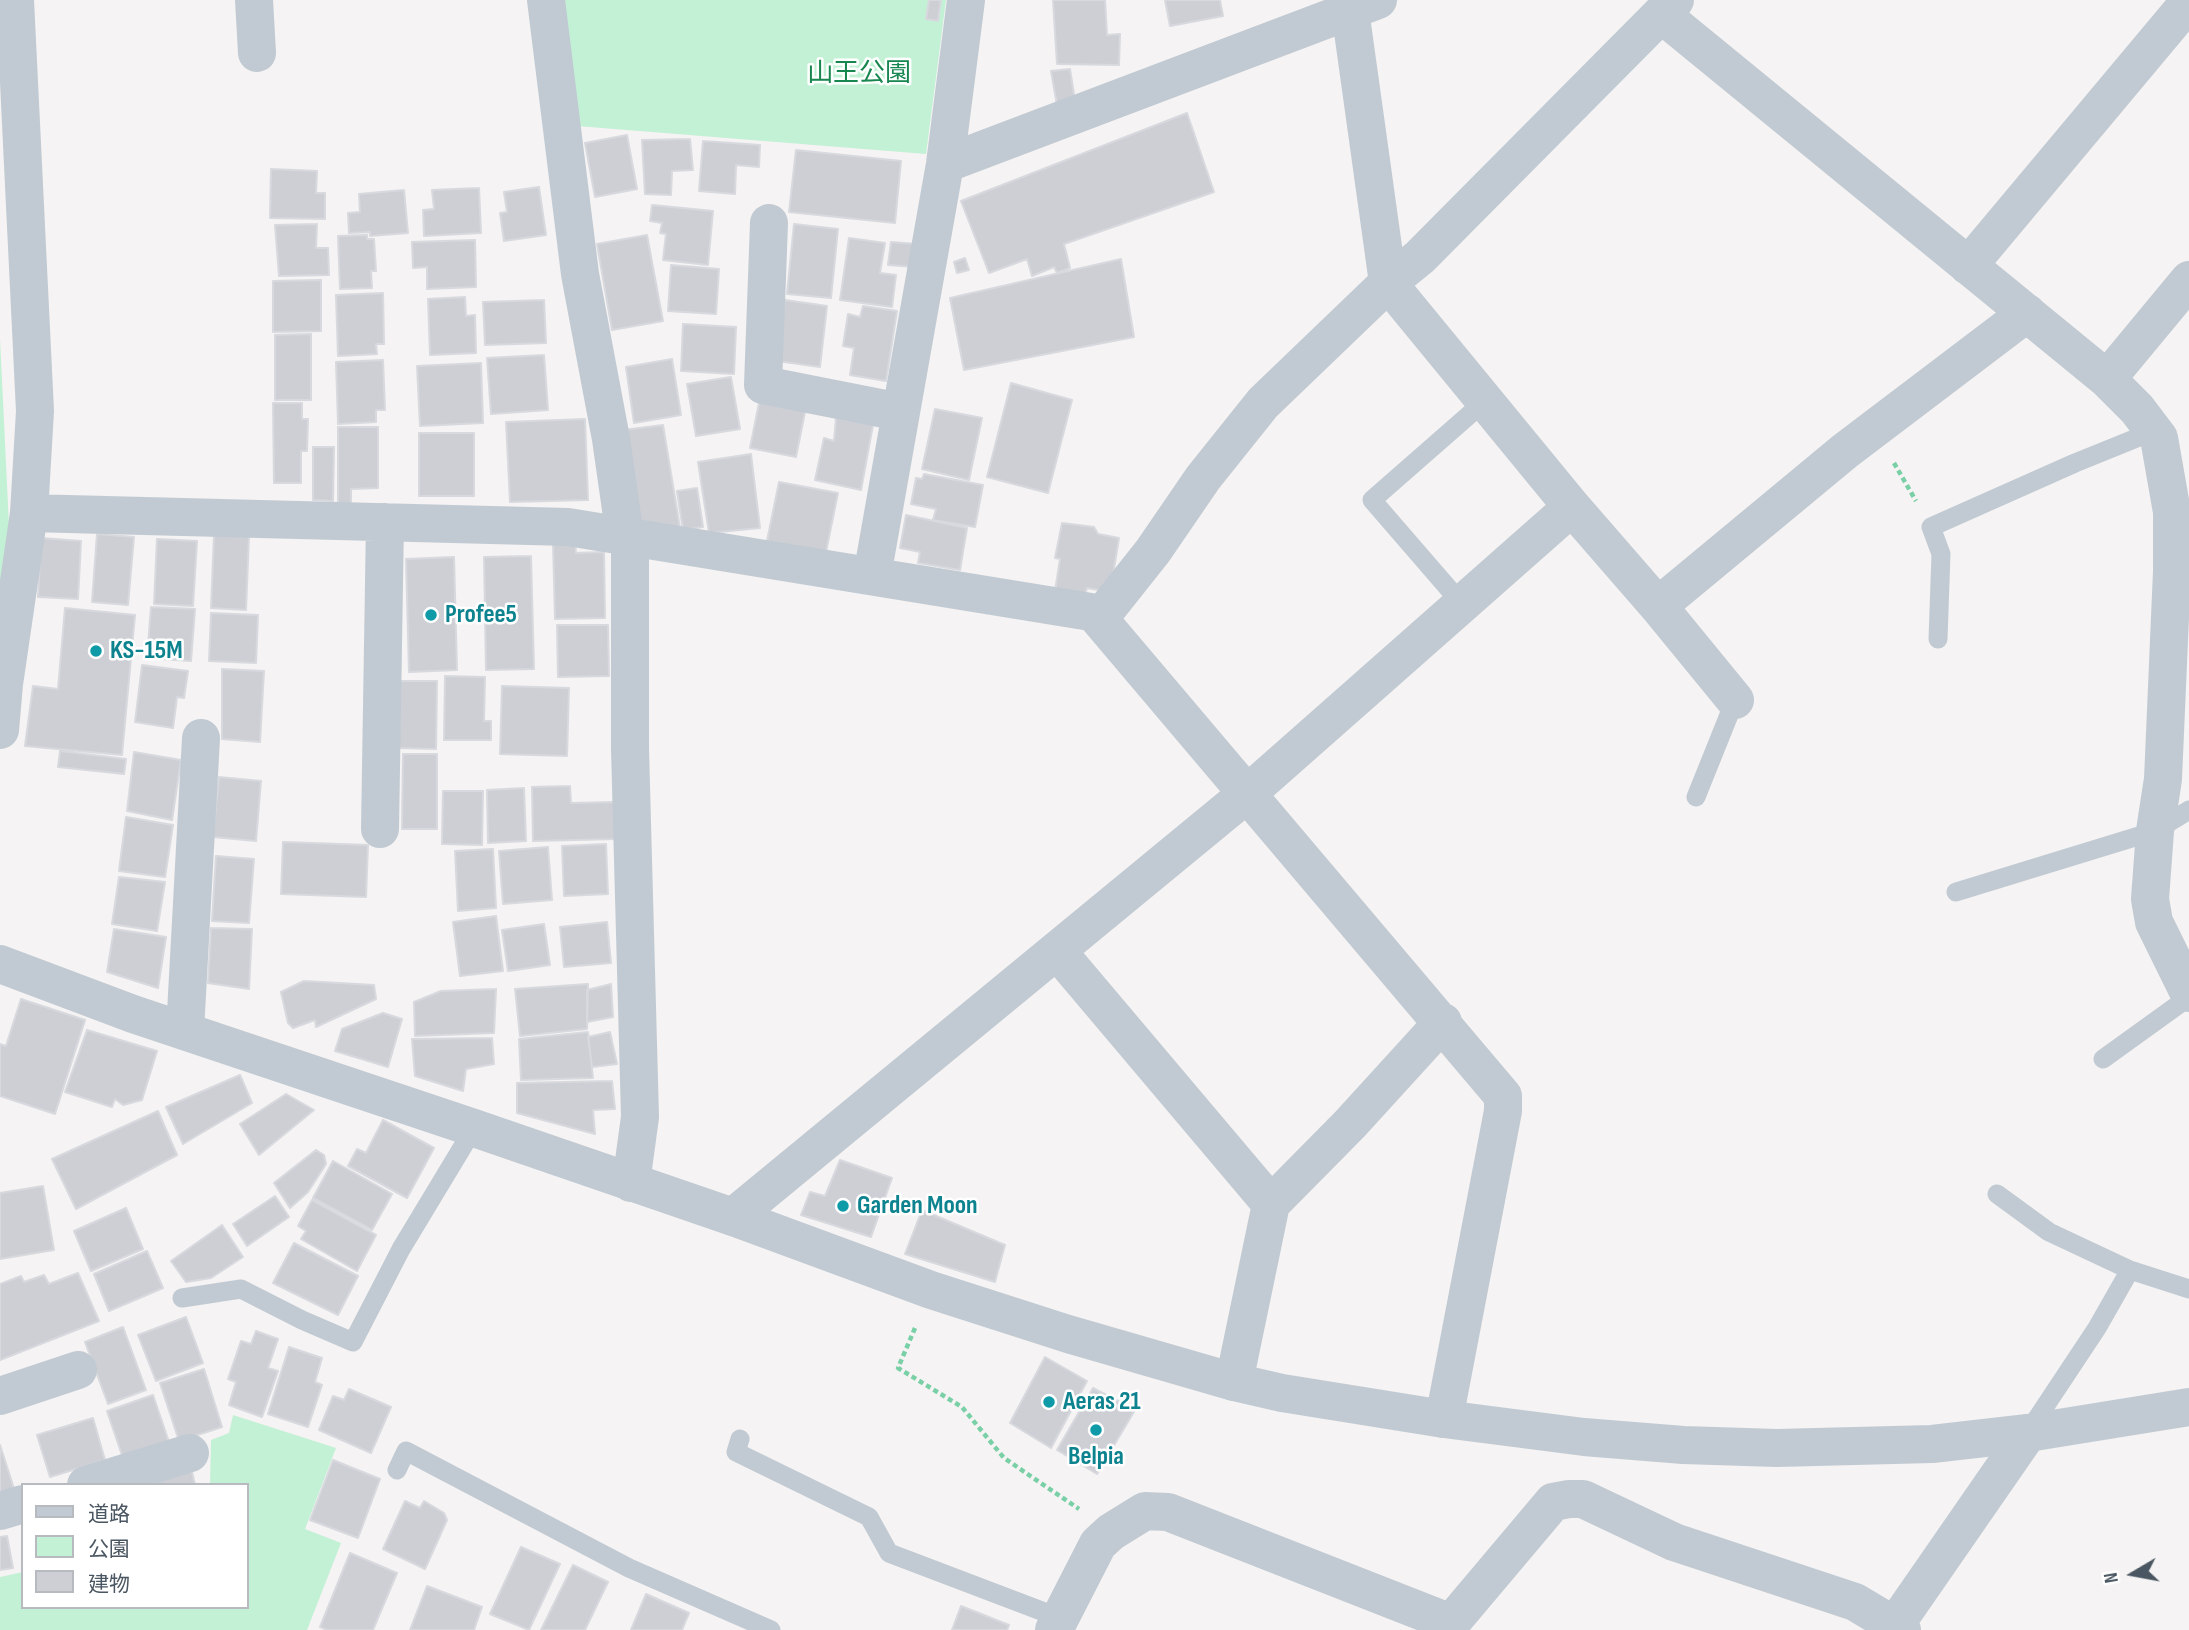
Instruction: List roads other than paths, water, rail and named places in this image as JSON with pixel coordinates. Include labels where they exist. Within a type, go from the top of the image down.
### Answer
[{"type":"street","points":[[0,730],[29,513],[35,411],[15,0]]},
{"type":"street","points":[[254,0],[257,53]]},
{"type":"street","points":[[546,0],[580,274],[627,537],[640,1117],[631,1183]]},
{"type":"street","points":[[872,576],[945,164],[966,0]]},
{"type":"street","points":[[1968,266],[2189,2]]},
{"type":"street","points":[[945,164],[1359,4],[1388,283],[1735,700]]},
{"type":"street","points":[[29,513],[568,527],[872,576],[1007,594],[1103,614],[1153,551],[1203,478],[1263,402],[1388,283],[1420,257],[1668,7],[1968,266],[2107,379],[2137,409],[2159,438],[2172,512],[2172,571],[2163,779],[2155,831],[2150,899],[2154,922],[2189,995]]},
{"type":"street","points":[[769,223],[763,385],[900,412]]},
{"type":"street","points":[[2107,379],[2189,280]]},
{"type":"street","points":[[1658,606],[1874,429],[2027,313]]},
{"type":"street","points":[[733,1217],[1248,793],[1572,507]]},
{"type":"street","points":[[380,830],[385,522]]},
{"type":"street","points":[[1094,613],[1503,1096],[1503,1111],[1444,1419]]},
{"type":"street","points":[[185,1031],[201,738]]},
{"type":"street","points":[[1058,951],[1271,1204]]},
{"type":"street","points":[[0,964],[185,1031],[733,1217],[931,1290],[1068,1334],[1234,1382],[1282,1393],[1444,1419],[1584,1437],[1683,1445],[1777,1448],[1932,1444],[2028,1433],[2189,1407]]},
{"type":"street","points":[[1234,1382],[1271,1204],[1350,1124],[1443,1022]]},
{"type":"street","points":[[0,1396],[78,1370]]},
{"type":"street","points":[[1057,1624],[1098,1544],[1111,1532],[1146,1511],[1168,1512],[1451,1623],[1553,1502],[1583,1499],[1674,1542],[1855,1602],[1899,1628],[2028,1433]]},
{"type":"street","points":[[92,1483],[190,1453]]},
{"type":"street","points":[[0,1511],[21,1505]]},
{"type":"lane","points":[[1462,604],[1372,500],[1485,401]]},
{"type":"lane","points":[[1938,639],[1941,554],[1931,527],[2154,431]]},
{"type":"lane","points":[[1696,797],[1735,700]]},
{"type":"lane","points":[[1956,892],[2155,831],[2189,810]]},
{"type":"lane","points":[[2103,1059],[2189,995]]},
{"type":"lane","points":[[182,1298],[241,1289],[353,1342],[401,1249],[474,1128]]},
{"type":"lane","points":[[1997,1194],[2049,1232],[2130,1270],[2189,1289]]},
{"type":"lane","points":[[2028,1433],[2097,1328],[2130,1270]]},
{"type":"lane","points":[[740,1439],[736,1452],[869,1517],[889,1553],[1057,1624]]},
{"type":"lane","points":[[397,1470],[406,1451],[635,1570],[771,1630]]},
{"type":"place","name":"Profee5","points":[[431,615]]},
{"type":"place","name":"KS-15M","points":[[96,651]]},
{"type":"place","name":"Garden Moon","points":[[843,1206]]},
{"type":"place","name":"Aeras 21","points":[[1049,1402]]},
{"type":"place","name":"Belpia","points":[[1096,1430]]},
{"type":"park label","name":"山王公園","points":[[859,74]]}]
